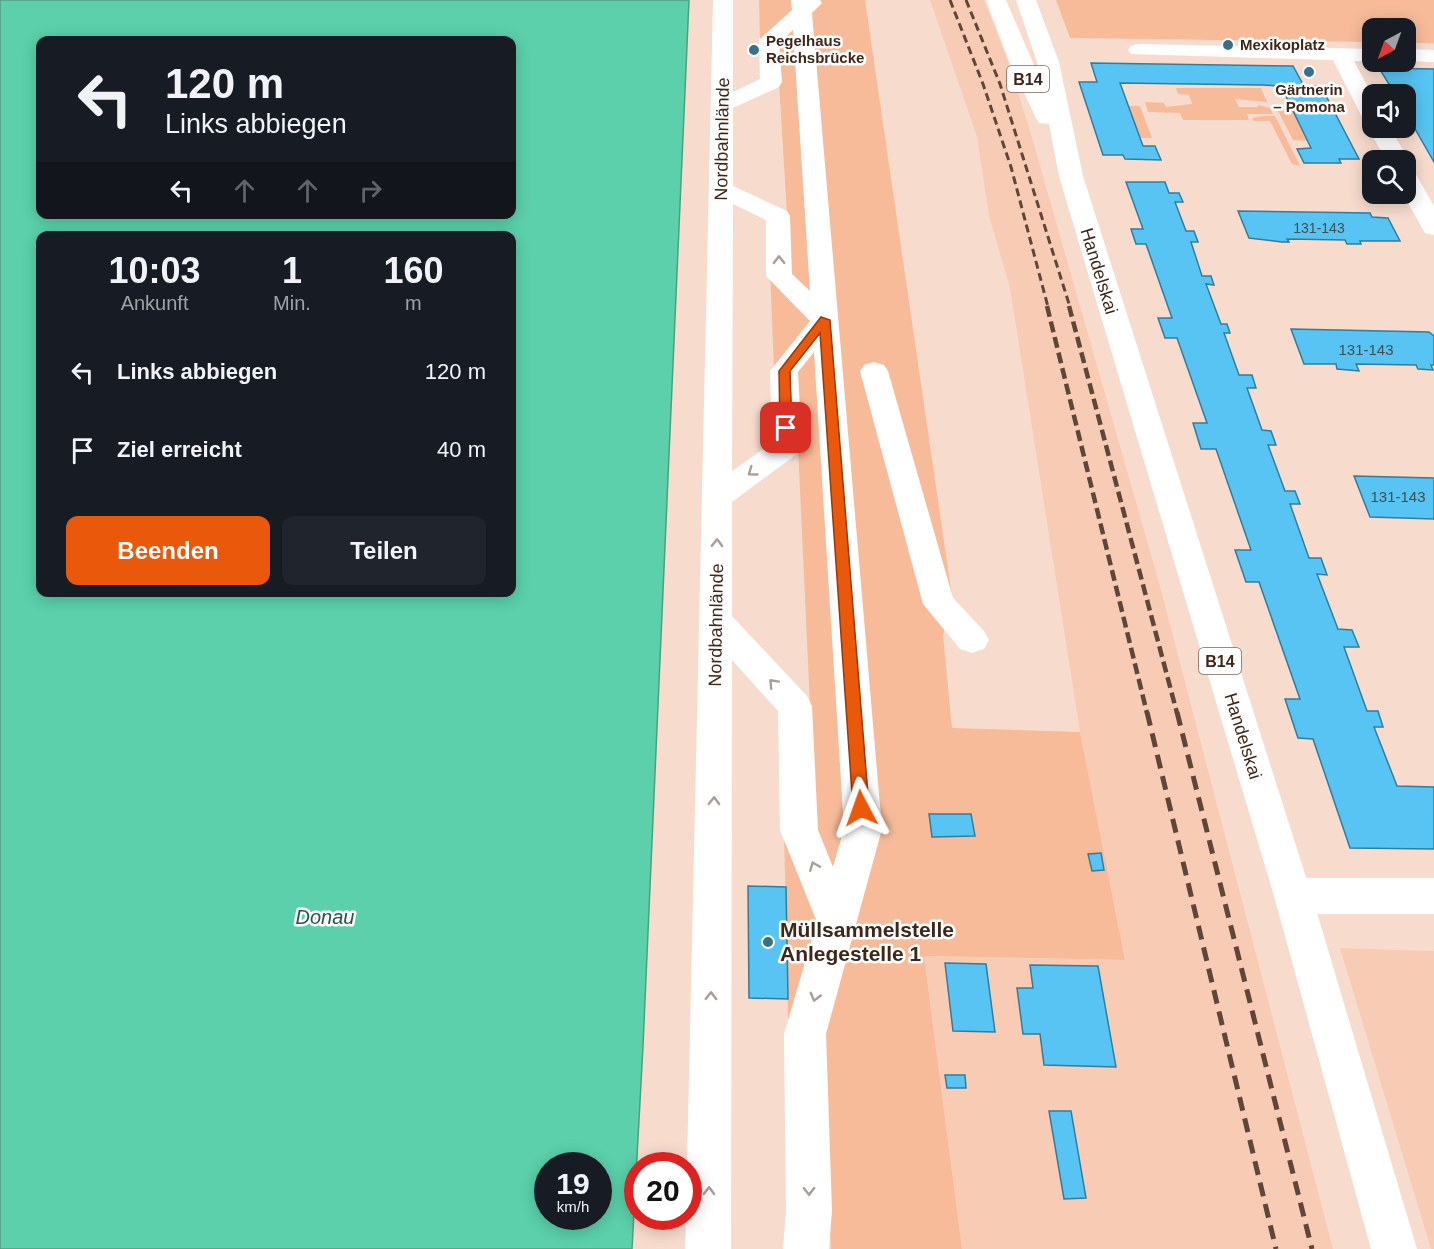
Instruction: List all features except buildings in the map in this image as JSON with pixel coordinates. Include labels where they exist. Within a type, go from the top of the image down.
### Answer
[{"type":"main road","name":"Nordbahnlände","points":[[708,1249],[723,0]]},
{"type":"main road","name":"Handelskai","points":[[996,0],[1020,61],[1065,155]]},
{"type":"main road","name":"Handelskai","points":[[1026,0],[1048,62],[1065,155],[1127,366],[1293,896],[1394,1249]]},
{"type":"main road","points":[[722,105],[771,82],[769,40],[801,3]]},
{"type":"main road","points":[[801,3],[862,829],[805,1034],[809,1211],[806,1249]]},
{"type":"main road","points":[[1138,50],[1362,55]]},
{"type":"main road","points":[[1340,54],[1362,96]]},
{"type":"main road","points":[[1416,55],[1434,56]]},
{"type":"main road","points":[[721,190],[778,216],[779,276],[825,320]]},
{"type":"main road","points":[[1416,195],[1434,228]]},
{"type":"main road","points":[[717,497],[787,447],[784,371],[825,320]]},
{"type":"main road","points":[[874,371],[939,604],[972,640]]},
{"type":"main road","points":[[716,621],[795,706],[799,830],[836,920]]},
{"type":"main road","points":[[1293,896],[1434,897]]},
{"type":"shaded area","points":[[759,0],[865,0],[953,603],[943,635],[952,728],[1080,732],[1125,960],[924,956],[962,1249],[831,1249],[829,1211],[792,1212],[784,829],[810,706],[798,447],[774,371],[768,216],[787,215],[779,82],[760,40]]},
{"type":"shaded area","points":[[930,0],[984,0],[1008,61],[1031,134],[1161,590],[1333,1249],[962,1249],[924,956],[1125,960],[1080,732],[1010,288],[989,216],[977,137]]},
{"type":"shaded area","points":[[1056,0],[1434,0],[1434,43],[1416,43],[1416,18],[1362,18],[1362,42],[1070,38]]},
{"type":"shaded area","points":[[1176,88],[1261,88],[1267,102],[1235,99],[1239,107],[1258,107],[1258,105],[1270,108],[1273,114],[1247,114],[1249,120],[1183,120],[1180,113],[1148,112],[1145,102],[1164,103],[1166,107],[1192,104],[1189,95],[1178,94]]},
{"type":"shaded area","points":[[1128,106],[1140,106],[1152,138],[1140,138]]},
{"type":"shaded area","points":[[1292,109],[1308,141],[1293,140],[1278,111]]},
{"type":"shaded area","points":[[1275,116],[1300,166],[1292,164],[1270,121],[1254,121],[1252,118]]},
{"type":"shaded area","points":[[1340,948],[1434,951],[1434,1249],[1431,1249]]},
{"type":"water","name":"Donau","points":[[0,0],[689,0],[637,1152],[624,1152],[624,1230],[633,1230],[632,1249],[0,1249]]},
{"type":"railway","points":[[950,0],[983,84],[1011,167],[1048,307]]},
{"type":"railway","points":[[966,0],[1000,84],[1070,307]]},
{"type":"railway","points":[[1047,306],[1147,713]]},
{"type":"railway","points":[[1069,306],[1177,713]]},
{"type":"railway","points":[[1147,712],[1276,1249]]},
{"type":"railway","points":[[1177,712],[1312,1249]]},
{"type":"place","name":"Mexikoplatz","points":[[1228,45]]},
{"type":"place","name":"Pegelhaus Reichsbrücke","points":[[754,50]]},
{"type":"place","name":"Gärtnerin – Pomona","points":[[1309,72]]},
{"type":"place","name":"Müllsammelstelle Anlegestelle 1","points":[[768,942]]},
{"type":"route","points":[[786,428],[784,371],[825,320],[861,808]]}]
